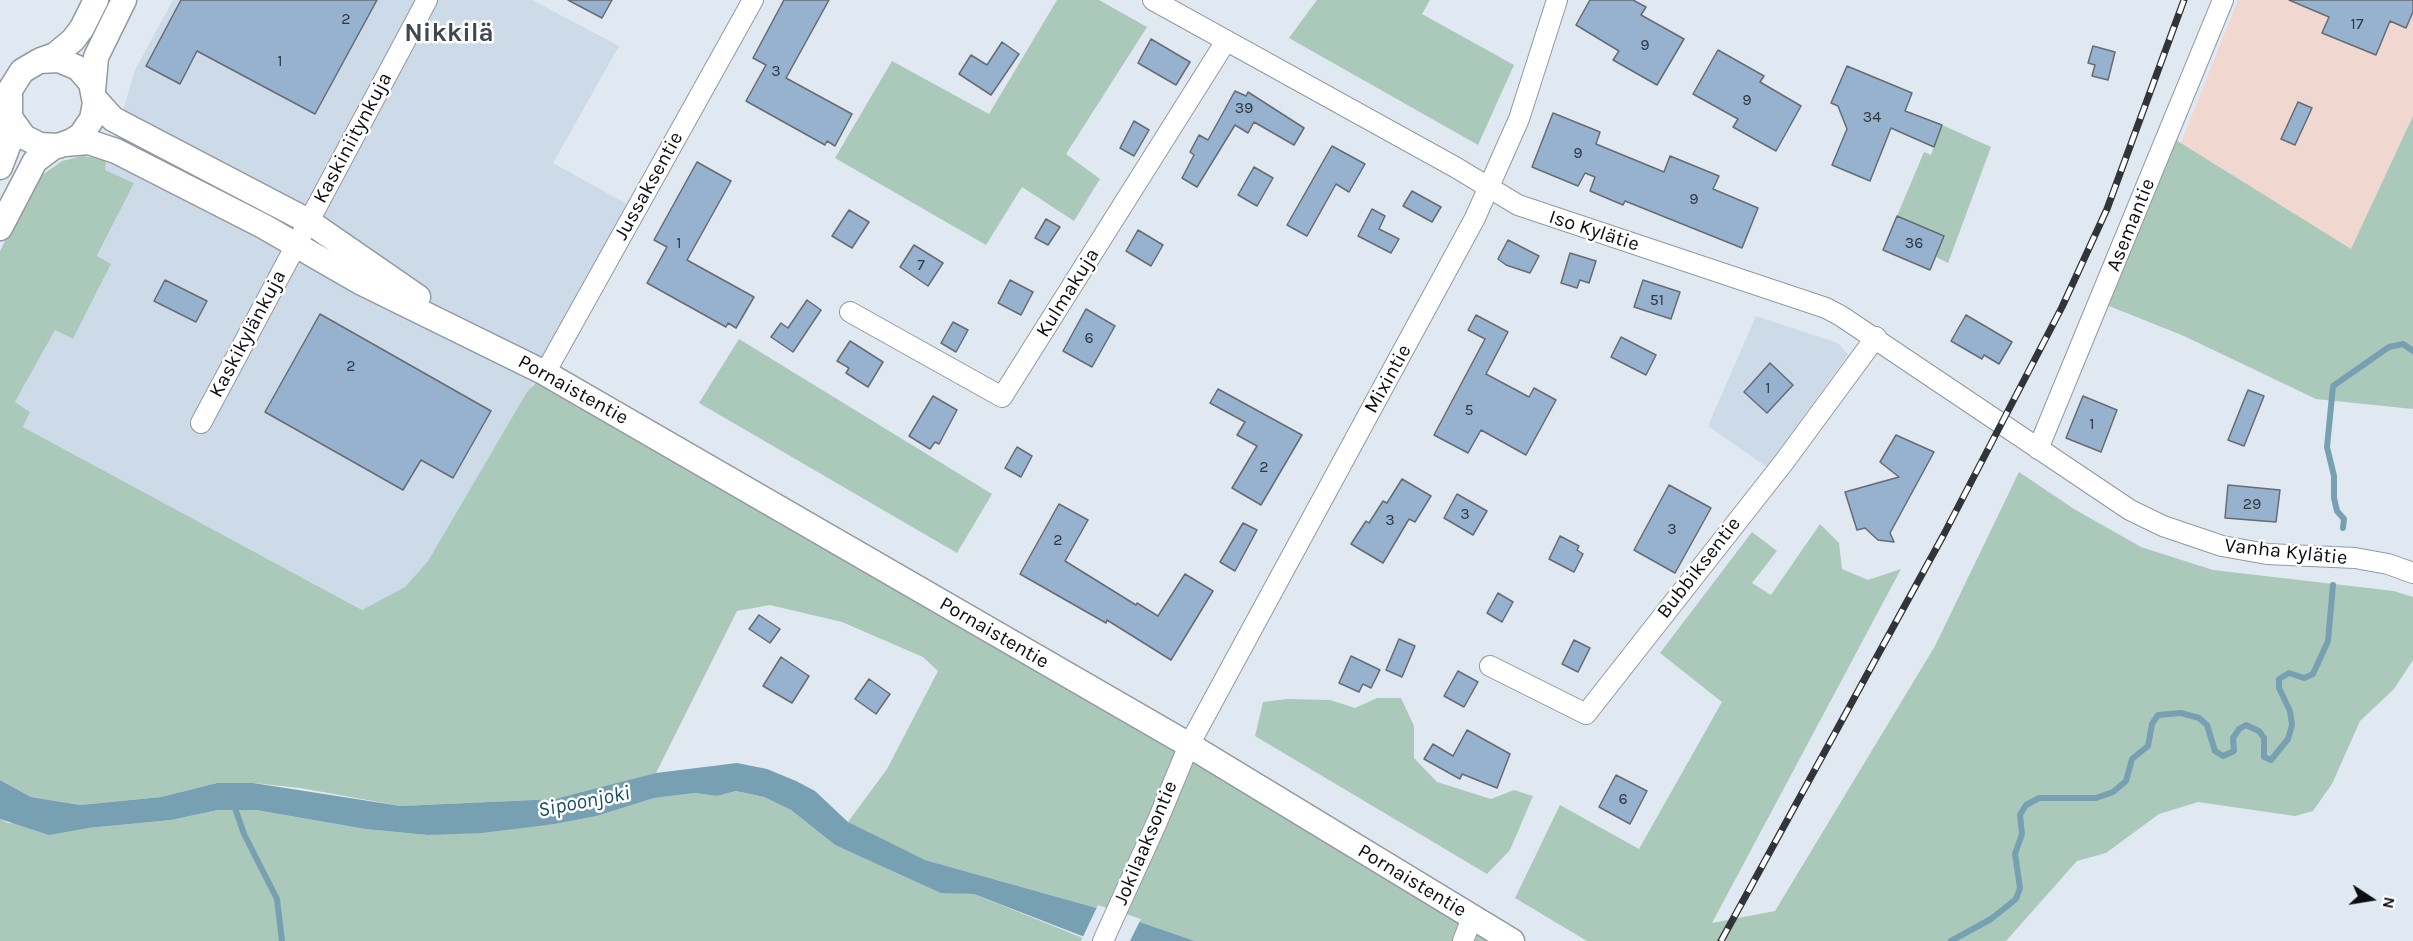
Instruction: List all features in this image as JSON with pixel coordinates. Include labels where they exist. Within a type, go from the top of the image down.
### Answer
[{"type":"street","points":[[0,167],[10,141],[11,119],[7,78],[36,62],[55,55],[73,40],[96,0]]},
{"type":"street","points":[[0,228],[35,161],[78,137],[89,126],[94,111],[96,57],[124,0]]},
{"type":"street","name":"Kaskiniitynkuja","points":[[296,244],[427,0]]},
{"type":"street","name":"Jussaksentie","points":[[545,373],[753,0]]},
{"type":"street","name":"Iso Kylätie","points":[[1153,0],[1455,167],[1518,205],[1826,308],[1876,337],[2038,449]]},
{"type":"street","name":"Mixintie","points":[[1188,745],[1489,189],[1519,119],[1557,0]]},
{"type":"street","name":"Asemantie","points":[[2038,449],[2223,0]]},
{"type":"street","name":"Kulmakuja","points":[[850,312],[1002,397],[1226,41]]},
{"type":"street","points":[[36,62],[56,60],[71,64],[84,74],[94,95]]},
{"type":"street","name":"Pornaistentie","points":[[94,95],[113,119],[308,221],[471,334]]},
{"type":"street","points":[[11,119],[30,141],[60,145]]},
{"type":"street","name":"Pornaistentie","points":[[60,145],[89,142],[116,151],[296,244],[362,283],[471,334],[545,373],[1188,745],[1512,941]]},
{"type":"street","name":"Kaskikylänkuja","points":[[201,423],[296,244]]},
{"type":"street","name":"Bubbiksentie","points":[[1490,666],[1586,714],[1784,462],[1876,337]]},
{"type":"street","name":"Vanha Kylätie","points":[[2038,449],[2130,510],[2197,539],[2267,554],[2355,558],[2413,573]]},
{"type":"street","name":"Jokilaaksontie","points":[[1103,941],[1130,884],[1188,745]]},
{"type":"street","points":[[1463,941],[1472,918]]},
{"type":"shaded area","points":[[173,0],[532,0],[619,46],[553,163],[627,204],[634,213],[428,561],[405,587],[362,610],[23,427],[30,412],[15,402],[55,330],[73,339],[111,264],[97,257],[134,183],[105,170],[135,70]]},
{"type":"shaded area","points":[[2238,0],[2413,0],[2413,116],[2351,250],[2181,143]]},
{"type":"shaded area","points":[[1756,316],[1838,343],[1848,355],[1767,467],[1708,426]]},
{"type":"green space","points":[[1057,0],[1099,0],[1147,27],[1066,154],[1100,179],[1074,221],[1022,187],[986,245],[835,158],[892,61],[989,114]]},
{"type":"green space","points":[[1317,0],[1430,0],[1422,14],[1514,65],[1478,145],[1289,38]]},
{"type":"green space","points":[[2413,116],[2413,409],[2316,399],[2184,336],[2099,302],[2168,135],[2351,249]]},
{"type":"green space","points":[[1942,125],[1991,147],[1948,263],[1936,257],[1944,236],[1897,216],[1924,152],[1931,155]]},
{"type":"green space","points":[[82,156],[107,159],[105,170],[134,183],[97,256],[111,264],[73,339],[55,330],[15,402],[30,412],[23,427],[362,610],[405,587],[428,561],[527,392],[545,373],[1512,941],[1195,941],[1111,912],[925,860],[848,822],[887,769],[938,671],[923,657],[842,622],[770,605],[737,611],[656,773],[613,786],[555,799],[401,806],[300,788],[253,783],[217,783],[161,797],[80,805],[31,797],[0,780],[0,251],[35,180],[62,161]]},
{"type":"green space","points":[[739,339],[992,494],[957,553],[699,403]]},
{"type":"green space","points":[[2019,472],[2074,509],[2141,547],[2213,570],[2394,591],[2413,597],[2413,660],[2394,689],[2360,721],[2332,784],[2313,811],[2295,816],[2198,802],[2159,814],[2106,853],[2077,861],[2006,941],[1587,941],[1515,898],[1560,805],[1639,849],[1722,702],[1660,653],[1752,532],[1777,551],[1752,583],[1771,595],[1820,524],[1839,543],[1842,569],[1868,580],[1901,569],[1712,923],[1775,911],[1935,646]]},
{"type":"green space","points":[[1377,698],[1401,698],[1414,726],[1414,758],[1437,782],[1491,799],[1514,790],[1533,796],[1510,850],[1487,874],[1255,736],[1263,702],[1287,699],[1330,700],[1355,708]]},
{"type":"green space","points":[[736,791],[764,797],[791,810],[835,845],[941,892],[974,894],[1083,938],[1082,941],[0,941],[0,819],[8,823],[88,828],[171,820],[218,810],[256,810],[365,829],[428,835],[555,824],[597,816],[654,798],[695,793],[717,796]]},
{"type":"water","name":"Sipoonjoki","points":[[737,763],[767,769],[796,781],[815,791],[848,822],[925,860],[1111,912],[1195,941],[1095,941],[974,894],[941,893],[835,845],[791,810],[764,797],[736,791],[717,796],[695,793],[654,798],[597,816],[482,833],[428,835],[365,829],[256,810],[218,810],[171,820],[88,828],[49,835],[0,819],[0,780],[31,797],[80,805],[161,797],[217,783],[253,783],[401,806],[555,799],[656,773]]},
{"type":"pier","points":[[1098,905],[1141,919],[1130,941],[1081,941]]},
{"type":"building","points":[[181,0],[377,0],[315,114],[197,51],[180,84],[146,66]]},
{"type":"building","points":[[568,0],[612,0],[602,18]]},
{"type":"building","points":[[784,0],[829,0],[786,78],[852,114],[835,146],[827,141],[825,145],[746,101],[766,65],[753,58]]},
{"type":"building","points":[[1590,0],[1633,0],[1646,7],[1641,15],[1684,39],[1657,85],[1613,60],[1619,51],[1576,25]]},
{"type":"building","points":[[2289,0],[2413,0],[2413,12],[2406,28],[2390,21],[2376,55],[2322,33],[2329,17]]},
{"type":"building","points":[[1151,39],[1190,62],[1176,85],[1138,63]]},
{"type":"building","points":[[1002,42],[1019,54],[991,95],[959,74],[971,55],[987,65]]},
{"type":"building","points":[[2093,46],[2115,52],[2108,80],[2092,76],[2095,65],[2088,63]]},
{"type":"building","points":[[1718,50],[1764,76],[1760,82],[1801,106],[1776,151],[1733,127],[1738,119],[1693,94]]},
{"type":"building","points":[[1847,66],[1912,93],[1905,111],[1942,125],[1934,147],[1891,128],[1870,181],[1832,165],[1847,129],[1838,106],[1831,103]]},
{"type":"building","points":[[1235,91],[1246,96],[1248,92],[1304,128],[1294,145],[1254,122],[1248,133],[1235,125],[1197,187],[1182,178],[1194,155],[1190,152],[1199,135],[1208,140]]},
{"type":"building","points":[[2298,102],[2312,108],[2295,145],[2281,139]]},
{"type":"building","points":[[1553,113],[1600,132],[1596,144],[1664,172],[1670,156],[1719,176],[1713,189],[1758,208],[1742,248],[1625,201],[1623,205],[1590,191],[1595,177],[1585,173],[1578,186],[1532,167]]},
{"type":"building","points":[[1134,121],[1149,130],[1134,156],[1120,148]]},
{"type":"building","points":[[1332,146],[1365,164],[1349,192],[1336,184],[1307,236],[1287,225]]},
{"type":"building","points":[[697,162],[731,181],[687,260],[754,297],[736,328],[728,323],[726,327],[647,283],[667,247],[654,240]]},
{"type":"building","points":[[1254,167],[1273,178],[1257,206],[1238,195]]},
{"type":"building","points":[[1412,191],[1441,207],[1432,222],[1403,206]]},
{"type":"building","points":[[1372,209],[1385,216],[1379,229],[1399,239],[1391,253],[1358,236]]},
{"type":"building","points":[[849,210],[869,222],[852,248],[832,236]]},
{"type":"building","points":[[1897,216],[1944,236],[1930,270],[1883,250]]},
{"type":"building","points":[[1046,219],[1060,227],[1048,245],[1035,238]]},
{"type":"building","points":[[1138,230],[1163,245],[1151,266],[1126,251]]},
{"type":"building","points":[[1508,240],[1539,256],[1530,273],[1506,265],[1498,259]]},
{"type":"building","points":[[914,245],[943,263],[928,286],[900,267]]},
{"type":"building","points":[[1570,253],[1596,261],[1589,283],[1580,280],[1577,288],[1561,283]]},
{"type":"building","points":[[165,280],[207,301],[196,322],[154,301]]},
{"type":"building","points":[[1010,280],[1033,292],[1021,315],[998,303]]},
{"type":"building","points":[[1643,280],[1680,292],[1671,319],[1634,307]]},
{"type":"building","points":[[807,300],[821,310],[793,352],[771,337],[781,323],[788,328]]},
{"type":"building","points":[[1086,309],[1115,326],[1092,367],[1063,351]]},
{"type":"building","points":[[320,314],[491,411],[453,478],[421,460],[403,490],[265,412]]},
{"type":"building","points":[[1476,315],[1508,332],[1486,374],[1529,397],[1534,388],[1556,400],[1526,455],[1481,430],[1468,453],[1434,435],[1485,339],[1468,330]]},
{"type":"building","points":[[1966,315],[2012,342],[1999,364],[1984,355],[1982,359],[1951,341]]},
{"type":"building","points":[[953,322],[968,330],[956,352],[941,343]]},
{"type":"building","points":[[1621,337],[1656,355],[1646,375],[1611,357]]},
{"type":"building","points":[[850,341],[883,362],[868,387],[846,373],[849,368],[837,361]]},
{"type":"building","points":[[1770,363],[1793,385],[1767,413],[1744,392]]},
{"type":"building","points":[[1218,389],[1302,435],[1261,505],[1232,488],[1257,446],[1237,435],[1245,422],[1210,403]]},
{"type":"building","points":[[2248,390],[2264,396],[2244,446],[2228,440]]},
{"type":"building","points":[[933,396],[957,410],[939,444],[935,442],[930,449],[909,436]]},
{"type":"building","points":[[2083,396],[2117,410],[2101,452],[2066,438]]},
{"type":"building","points":[[1896,435],[1934,452],[1890,533],[1894,542],[1878,540],[1865,528],[1857,530],[1845,492],[1899,477],[1880,462]]},
{"type":"building","points":[[1017,447],[1032,456],[1021,477],[1005,468]]},
{"type":"building","points":[[1402,479],[1431,496],[1415,522],[1409,519],[1383,563],[1351,544],[1366,521],[1369,523],[1383,501],[1387,503]]},
{"type":"building","points":[[1669,485],[1711,508],[1675,573],[1634,550]]},
{"type":"building","points":[[2228,485],[2280,490],[2276,522],[2225,518]]},
{"type":"building","points":[[1457,494],[1487,511],[1473,535],[1444,518]]},
{"type":"building","points":[[1059,504],[1088,520],[1065,561],[1136,605],[1137,603],[1158,616],[1185,574],[1213,591],[1171,660],[1107,620],[1106,623],[1020,574]]},
{"type":"building","points":[[1243,523],[1257,530],[1235,571],[1220,562]]},
{"type":"building","points":[[1560,536],[1579,546],[1577,550],[1583,554],[1574,572],[1549,559]]},
{"type":"building","points":[[1498,593],[1513,602],[1502,622],[1487,613]]},
{"type":"building","points":[[759,615],[780,629],[770,643],[749,629]]},
{"type":"building","points":[[1399,639],[1415,646],[1402,677],[1386,670]]},
{"type":"building","points":[[1574,640],[1590,648],[1578,672],[1562,664]]},
{"type":"building","points":[[1351,656],[1380,670],[1371,688],[1363,684],[1359,692],[1339,683]]},
{"type":"building","points":[[781,657],[809,676],[792,703],[763,686]]},
{"type":"building","points":[[1458,671],[1478,682],[1464,707],[1444,696]]},
{"type":"building","points":[[869,679],[890,694],[876,714],[855,699]]},
{"type":"building","points":[[1467,730],[1510,754],[1497,788],[1462,774],[1460,779],[1424,759],[1433,744],[1453,756]]},
{"type":"building","points":[[1616,775],[1647,791],[1630,824],[1599,807]]},
{"type":"waterway","points":[[2343,528],[2344,519],[2337,511],[2334,498],[2334,476],[2327,447],[2333,386],[2389,347],[2403,344],[2413,351]]},
{"type":"waterway","points":[[1951,941],[1991,919],[2016,899],[2020,888],[2015,854],[2022,834],[2020,815],[2026,805],[2039,798],[2096,798],[2113,792],[2126,781],[2132,759],[2148,746],[2152,724],[2158,715],[2181,713],[2199,718],[2207,725],[2215,751],[2223,756],[2234,751],[2233,738],[2239,729],[2246,725],[2259,731],[2264,738],[2264,757],[2271,760],[2288,739],[2292,725],[2290,711],[2279,688],[2279,679],[2289,673],[2304,678],[2313,674],[2328,641],[2333,585]]},
{"type":"waterway","points":[[234,805],[244,834],[277,899],[282,941]]},
{"type":"railway","points":[[1721,941],[1943,536],[2062,307],[2107,209],[2184,0]]},
{"type":"district","name":"Nikkilä","points":[[449,34]]}]
